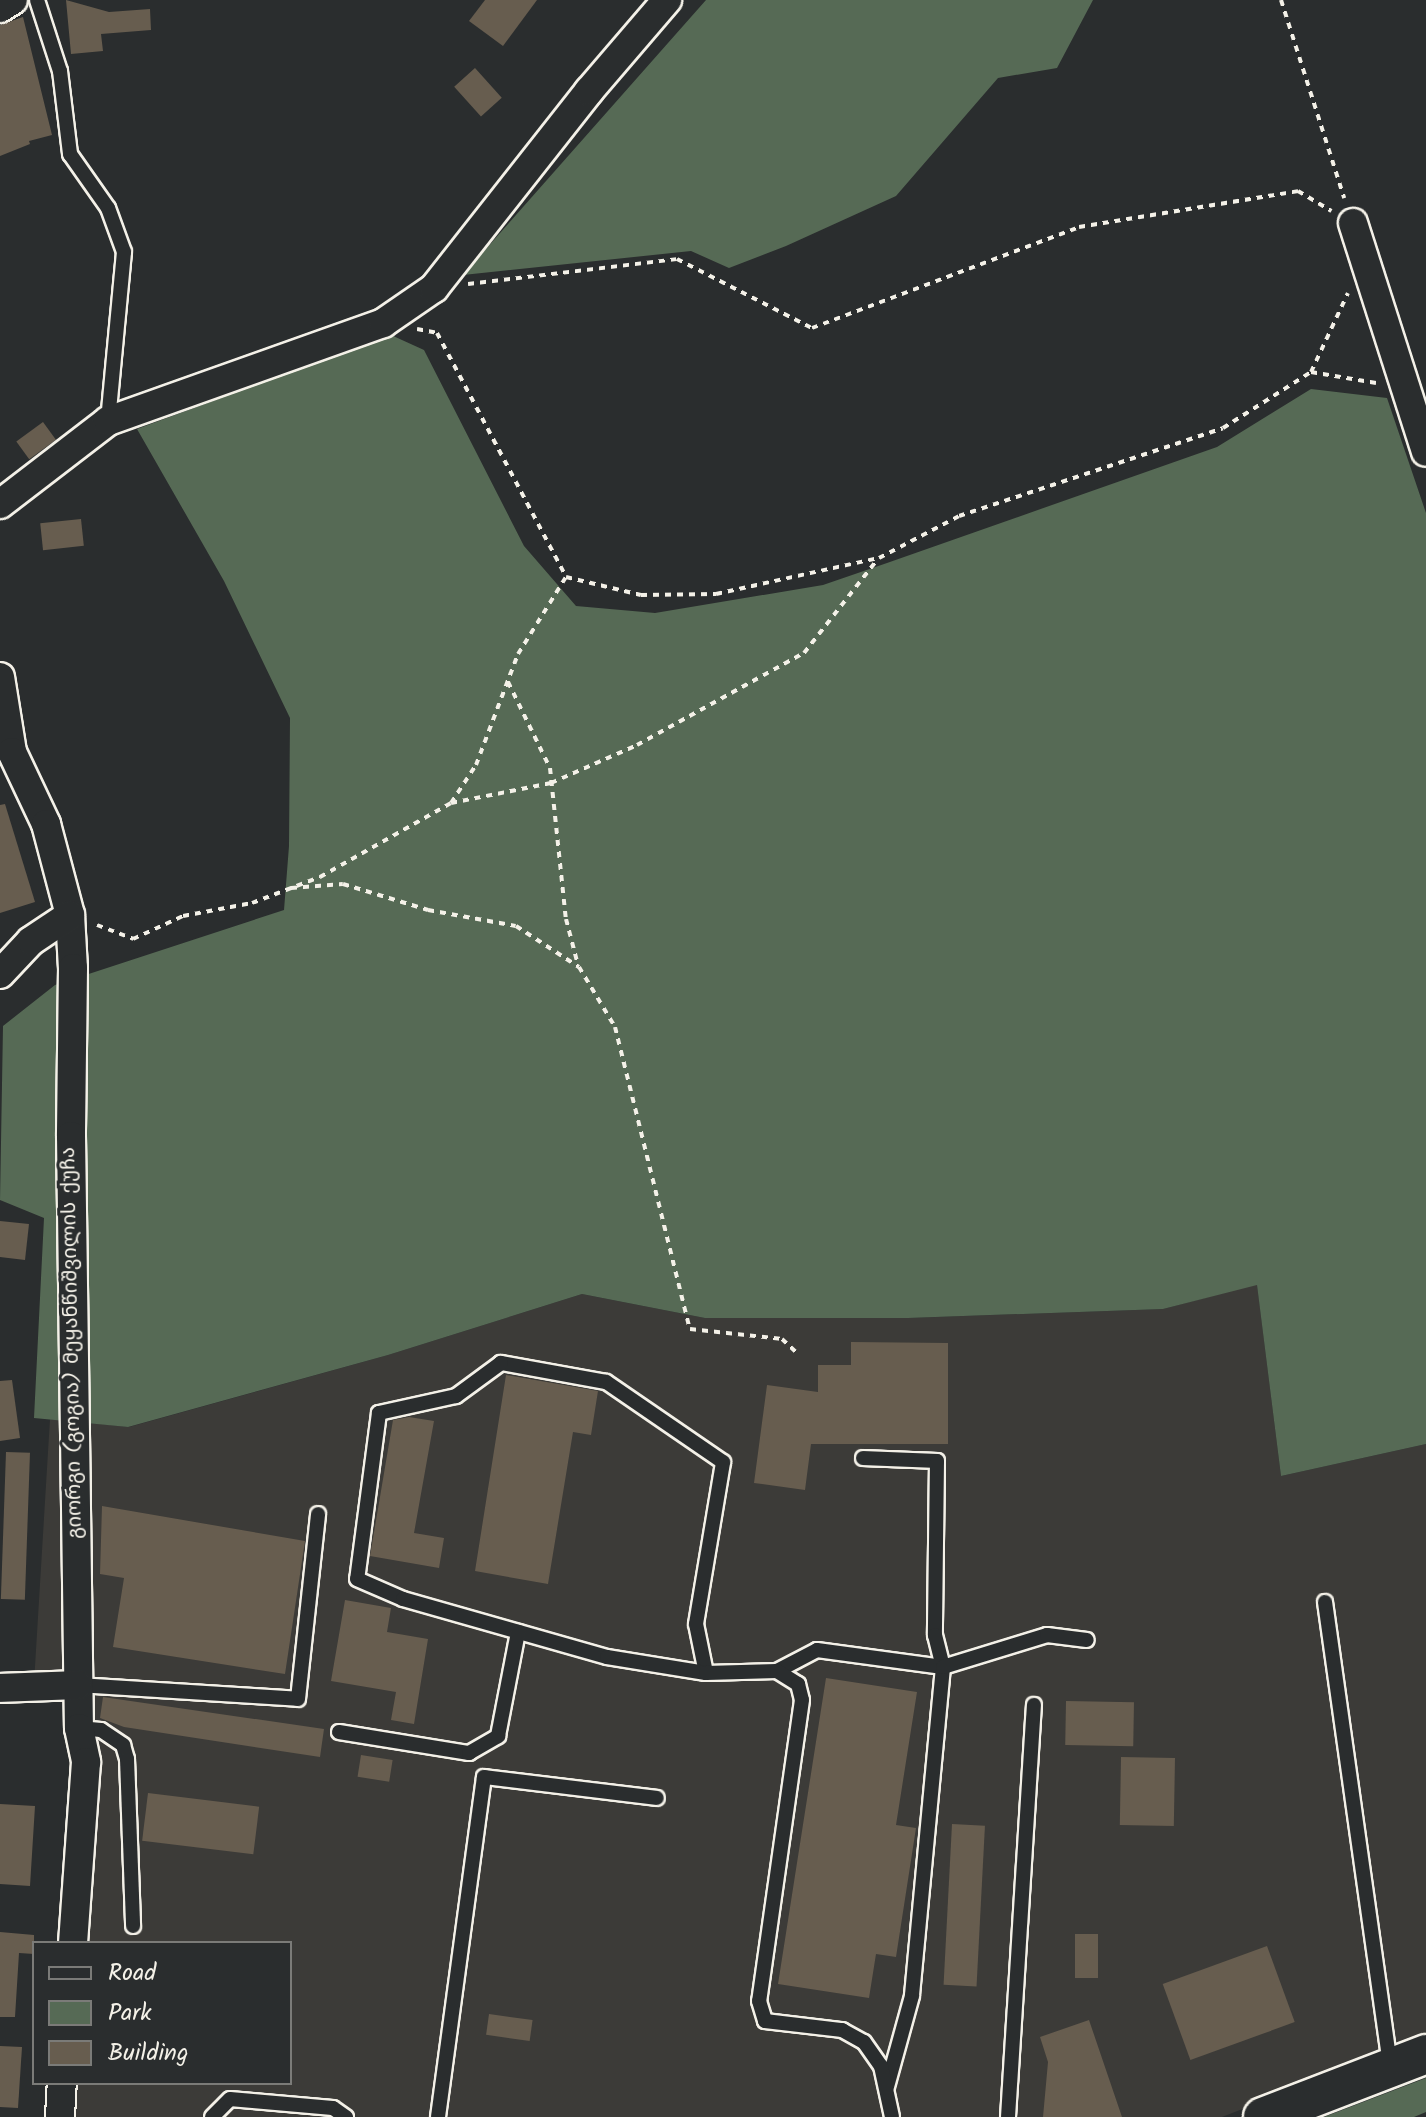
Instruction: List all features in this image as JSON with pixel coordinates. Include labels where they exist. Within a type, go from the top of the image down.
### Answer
[{"type":"main road","points":[[1263,2117],[1426,2054]]},
{"type":"street","points":[[0,8],[13,0]]},
{"type":"street","points":[[0,504],[108,421],[383,323],[434,288],[589,91],[667,0]]},
{"type":"street","points":[[1353,223],[1426,452]]},
{"type":"street","name":"გიორგი (გოგია) მეყანწიშვილის ქუჩა","points":[[0,677],[6,754],[46,824],[70,915],[73,968],[71,1136],[78,1685],[79,1728],[86,1762],[73,1941]]},
{"type":"street","points":[[0,974],[31,941],[70,915]]},
{"type":"street","points":[[0,1688],[78,1685]]},
{"type":"street","points":[[60,2117],[62,2085]]},
{"type":"lane","points":[[37,0],[60,71],[70,154],[108,208],[124,252],[108,421]]},
{"type":"lane","points":[[706,1673],[696,1624],[723,1462],[606,1382],[501,1363],[456,1396],[379,1413],[357,1579],[403,1599],[607,1657],[706,1673],[777,1671],[817,1650],[943,1667],[1047,1635],[1087,1640]]},
{"type":"lane","points":[[863,1458],[937,1461],[935,1635],[943,1667],[912,1996],[887,2088]]},
{"type":"lane","points":[[78,1685],[298,1699],[318,1514]]},
{"type":"lane","points":[[1325,1602],[1391,2068]]},
{"type":"lane","points":[[339,1732],[469,1753],[498,1736],[518,1632]]},
{"type":"lane","points":[[777,1671],[798,1684],[802,1700],[759,2001],[765,2021],[842,2030],[864,2042],[881,2066],[892,2117]]},
{"type":"lane","points":[[1008,2117],[1034,1705]]},
{"type":"lane","points":[[79,1728],[101,1730],[123,1745],[127,1759],[133,1926]]},
{"type":"lane","points":[[438,2117],[484,1777],[657,1798]]},
{"type":"lane","points":[[212,2117],[230,2099],[333,2108],[346,2117]]},
{"type":"path","points":[[1281,0],[1353,223]]},
{"type":"path","points":[[434,288],[677,259],[812,328],[1079,227],[1298,191],[1353,223]]},
{"type":"path","points":[[383,323],[437,333],[566,577],[641,595],[716,594],[879,558],[959,516],[1223,428],[1311,372],[1364,258]]},
{"type":"path","points":[[1311,372],[1405,388]]},
{"type":"path","points":[[70,915],[133,939],[183,916],[252,903],[320,877],[451,803],[551,783],[637,745],[804,653],[879,558]]},
{"type":"path","points":[[451,803],[476,765],[518,654],[566,577]]},
{"type":"path","points":[[508,681],[550,768],[566,919],[579,967],[615,1027],[690,1329],[782,1339],[796,1352]]},
{"type":"path","points":[[291,888],[343,884],[428,910],[516,926],[579,967]]},
{"type":"shaded area","points":[[1257,1284],[1281,1476],[1426,1444],[1426,2037],[1222,2117],[67,2117],[69,2085],[292,2085],[292,1941],[79,1941],[69,1685],[34,1683],[50,1419],[129,1427],[388,1355],[582,1294],[705,1318],[908,1318],[1163,1309]]},
{"type":"green space","points":[[706,0],[1093,0],[1057,68],[998,78],[896,196],[786,246],[729,268],[691,251],[463,275]]},
{"type":"green space","points":[[391,335],[424,350],[524,546],[576,606],[655,613],[823,585],[1217,447],[1311,389],[1387,398],[1426,513],[1426,1444],[1281,1476],[1257,1285],[1163,1309],[908,1318],[705,1318],[582,1294],[388,1355],[128,1427],[34,1418],[44,1218],[0,1200],[3,1026],[55,985],[284,910],[289,846],[290,718],[224,581],[137,429]]},
{"type":"green space","points":[[1426,2078],[1426,2112],[1414,2117],[1324,2117]]},
{"type":"building","points":[[66,0],[109,12],[150,9],[151,30],[101,34],[103,51],[71,54]]},
{"type":"building","points":[[485,0],[537,0],[503,46],[469,21]]},
{"type":"building","points":[[23,17],[52,135],[29,141],[30,144],[0,156],[0,25]]},
{"type":"building","points":[[475,68],[502,98],[481,116],[454,87]]},
{"type":"building","points":[[43,422],[56,440],[29,459],[16,441]]},
{"type":"building","points":[[81,519],[84,546],[43,550],[40,523]]},
{"type":"building","points":[[5,804],[35,902],[0,913],[0,805]]},
{"type":"building","points":[[0,1221],[29,1224],[25,1260],[0,1257]]},
{"type":"building","points":[[851,1342],[948,1343],[948,1444],[811,1444],[805,1490],[754,1483],[767,1385],[818,1392],[818,1365],[851,1365]]},
{"type":"building","points":[[506,1375],[598,1391],[591,1435],[573,1432],[548,1584],[475,1571]]},
{"type":"building","points":[[12,1380],[20,1438],[0,1441],[0,1381]]},
{"type":"building","points":[[409,1417],[434,1421],[414,1533],[444,1538],[439,1568],[370,1556],[393,1420]]},
{"type":"building","points":[[6,1452],[30,1453],[25,1600],[1,1599]]},
{"type":"building","points":[[102,1506],[305,1541],[285,1674],[113,1647],[124,1578],[100,1574]]},
{"type":"building","points":[[345,1600],[391,1608],[387,1632],[428,1639],[414,1724],[391,1720],[396,1692],[331,1681]]},
{"type":"building","points":[[826,1678],[917,1692],[896,1825],[916,1828],[896,1957],[876,1954],[869,1998],[778,1984]]},
{"type":"building","points":[[103,1697],[324,1729],[320,1757],[124,1727],[100,1718]]},
{"type":"building","points":[[1066,1701],[1134,1702],[1133,1746],[1065,1745]]},
{"type":"building","points":[[361,1755],[393,1760],[389,1782],[358,1777]]},
{"type":"building","points":[[1121,1757],[1175,1758],[1174,1826],[1120,1825]]},
{"type":"building","points":[[148,1793],[259,1807],[253,1854],[142,1841]]},
{"type":"building","points":[[0,1804],[35,1806],[30,1886],[0,1884]]},
{"type":"building","points":[[952,1824],[985,1826],[977,1987],[944,1985]]},
{"type":"building","points":[[0,1932],[34,1935],[32,1954],[19,1953],[15,2017],[0,2017]]},
{"type":"building","points":[[1075,1934],[1098,1934],[1098,1978],[1075,1978]]},
{"type":"building","points":[[1267,1946],[1295,2022],[1190,2060],[1163,1984]]},
{"type":"building","points":[[489,2014],[533,2020],[530,2041],[486,2035]]},
{"type":"building","points":[[1089,2020],[1122,2117],[1043,2117],[1048,2062],[1040,2037]]},
{"type":"building","points":[[0,2046],[22,2047],[18,2108],[0,2107]]}]
